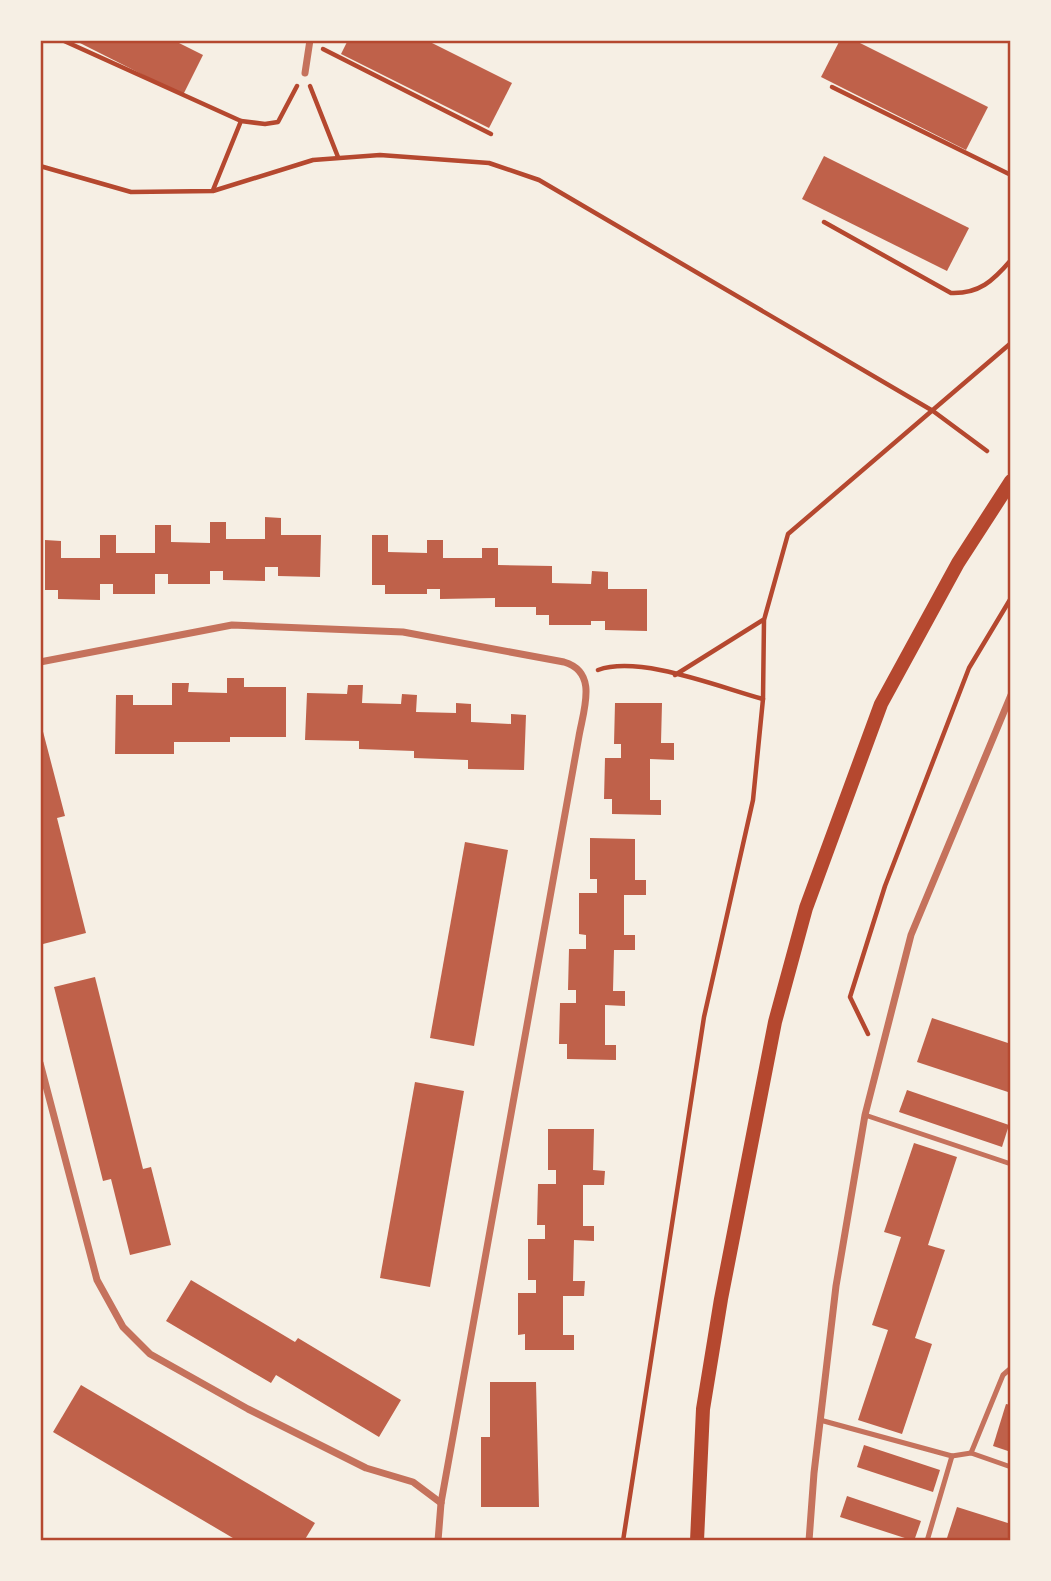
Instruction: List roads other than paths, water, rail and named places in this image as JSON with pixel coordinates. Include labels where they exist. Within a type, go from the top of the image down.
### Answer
[{"type":"main road","points":[[697,1541],[703,1409],[719,1313],[772,1034],[806,908],[881,704],[958,563],[1011,481]]},
{"type":"street","points":[[305,73],[310,41]]},
{"type":"street","points":[[40,662],[232,625],[403,632],[576,665],[585,675],[587,688],[579,736],[441,1503],[438,1541]]},
{"type":"street","points":[[812,1540],[820,1420],[836,1286],[865,1115],[911,935],[1011,695]]},
{"type":"street","points":[[40,1063],[96,1280],[123,1327],[150,1354],[248,1409],[366,1468],[413,1482],[441,1503]]},
{"type":"lane","points":[[865,1115],[1011,1164]]},
{"type":"lane","points":[[971,1453],[1003,1375],[1011,1368]]},
{"type":"lane","points":[[820,1420],[952,1456],[971,1453],[1011,1467]]},
{"type":"lane","points":[[927,1541],[952,1456]]}]
